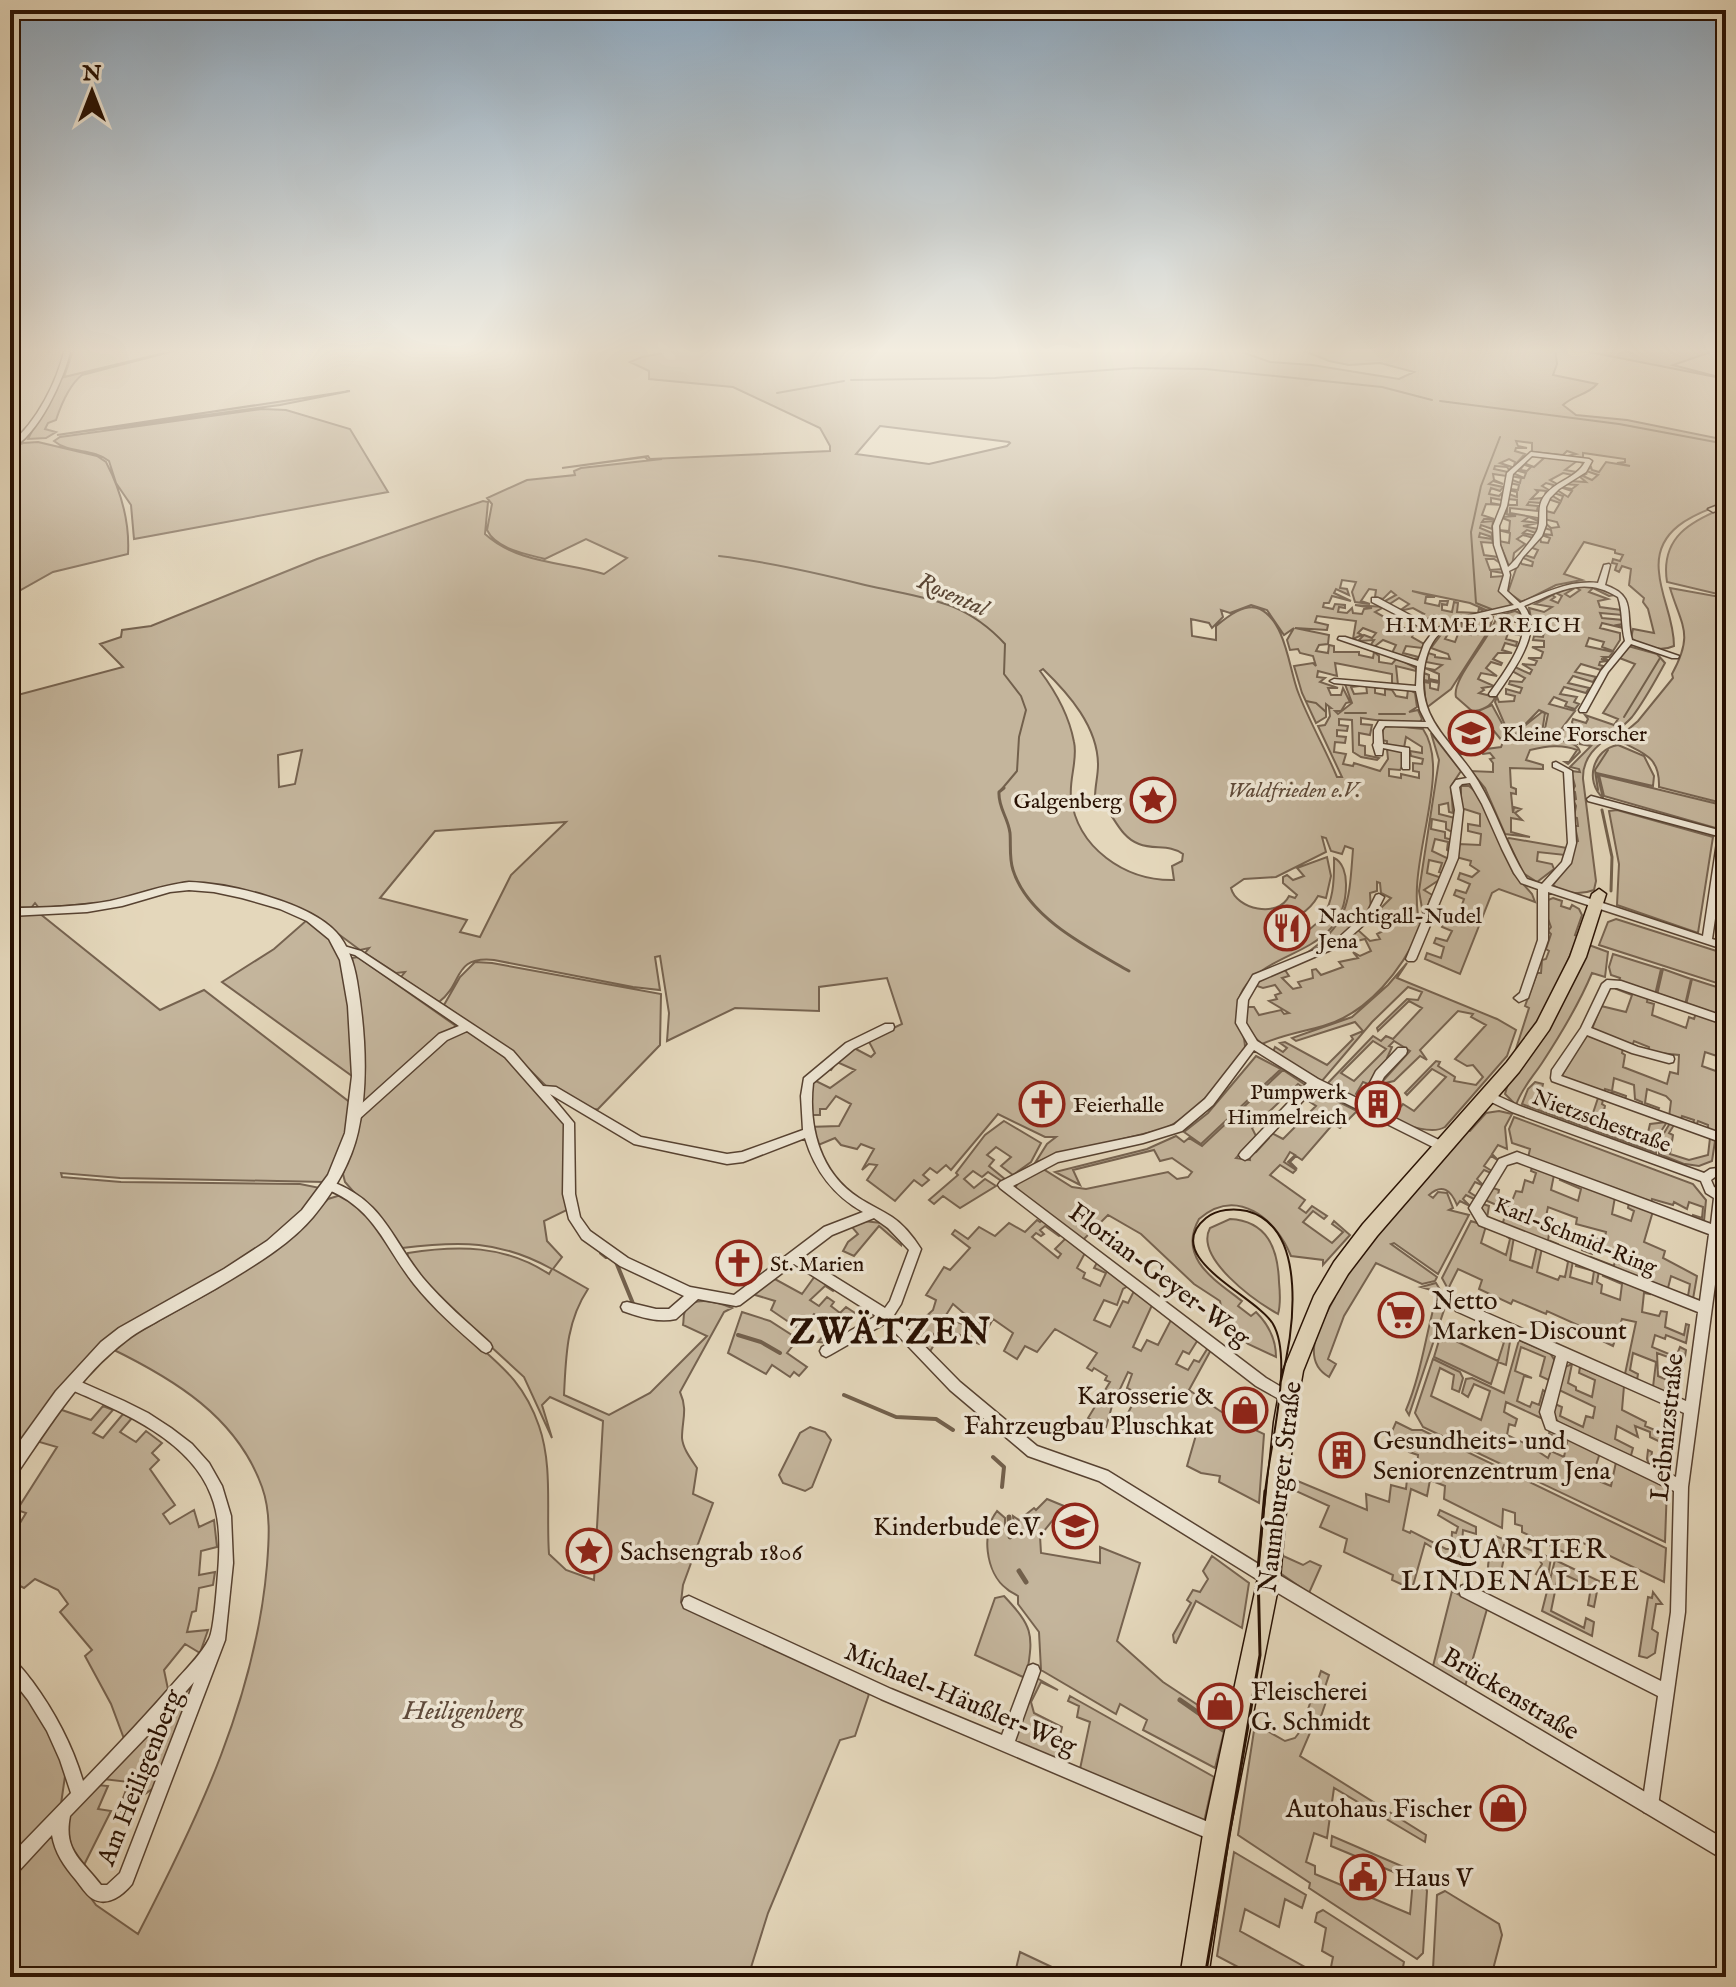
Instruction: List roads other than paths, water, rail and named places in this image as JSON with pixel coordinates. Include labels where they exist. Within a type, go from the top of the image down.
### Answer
[{"type":"main road","points":[[1713,509],[1726,505]]},
{"type":"main road","name":"Naumburger Straße","points":[[1194,1977],[1216,1834],[1269,1578],[1293,1371],[1325,1293],[1341,1268],[1370,1230],[1513,1067],[1543,1026],[1578,957],[1597,900]]},
{"type":"street","points":[[1493,694],[1525,641],[1527,618],[1503,591],[1506,570],[1495,531],[1504,506],[1507,480],[1512,470],[1531,454],[1588,460],[1587,468],[1547,496],[1540,511],[1542,527],[1538,536],[1520,553],[1515,566],[1506,570]]},
{"type":"street","points":[[1601,585],[1607,565]]},
{"type":"street","points":[[1583,710],[1605,671],[1629,641],[1624,599],[1601,585],[1568,585],[1519,606],[1452,623],[1436,632],[1420,664],[1421,709],[1429,725],[1472,780],[1524,881],[1543,889],[1597,900],[1720,940]]},
{"type":"street","points":[[1375,600],[1436,632]]},
{"type":"street","points":[[1342,639],[1420,664]]},
{"type":"street","points":[[1629,641],[1675,656]]},
{"type":"street","points":[[1334,681],[1419,689]]},
{"type":"street","points":[[1406,750],[1378,749],[1379,726],[1382,723],[1429,725]]},
{"type":"street","points":[[1406,767],[1407,738]]},
{"type":"street","points":[[1519,998],[1524,995],[1543,940],[1543,889],[1566,863],[1572,843],[1568,771],[1556,765]]},
{"type":"street","points":[[1411,959],[1455,850],[1459,810],[1455,787],[1459,782],[1472,780]]},
{"type":"street","points":[[1591,799],[1724,835],[1720,940]]},
{"type":"street","points":[[10,912],[110,905],[167,889],[203,887],[294,910],[328,931],[344,949],[357,1026],[354,1117],[347,1150],[330,1186],[297,1226],[260,1256],[106,1346],[72,1384],[10,1469]]},
{"type":"street","points":[[1379,897],[1372,913],[1337,944],[1285,968],[1276,967],[1256,978],[1243,1000],[1241,1023],[1253,1044],[1314,1082],[1443,1147]]},
{"type":"street","points":[[1720,940],[1723,924]]},
{"type":"street","points":[[344,949],[358,953],[509,1054],[542,1090],[569,1123],[569,1194],[575,1219],[586,1235],[624,1262],[694,1295],[736,1301],[828,1231],[872,1214]]},
{"type":"street","points":[[1726,1021],[1617,984],[1607,984],[1585,1030],[1556,1073],[1556,1078],[1726,1140]]},
{"type":"street","points":[[354,1117],[443,1037],[469,1026]]},
{"type":"street","points":[[826,1351],[887,1316],[895,1304],[915,1249],[896,1227],[872,1214],[835,1184],[807,1133],[804,1113],[809,1077],[850,1046],[889,1027]]},
{"type":"street","points":[[1585,1030],[1669,1059]]},
{"type":"street","name":"Florian-Geyer-Weg","points":[[1253,1044],[1209,1102],[1178,1128],[1056,1158],[1004,1185],[1261,1382],[1288,1398]]},
{"type":"street","points":[[1363,1106],[1380,1074],[1402,1051]]},
{"type":"street","points":[[1245,1155],[1314,1082]]},
{"type":"street","points":[[542,1090],[552,1090],[638,1141],[727,1159],[743,1157],[807,1133]]},
{"type":"street","name":"Nietzschestraße","points":[[1487,1095],[1516,1109],[1705,1178]]},
{"type":"street","points":[[1705,1178],[1712,1172],[1724,1174],[1726,1150]]},
{"type":"street","name":"Karl-Schmid-Ring","points":[[1705,1309],[1483,1221],[1475,1208],[1503,1162],[1517,1157],[1715,1231]]},
{"type":"street","name":"Leibnizstraße","points":[[1650,1806],[1678,1612],[1681,1487],[1690,1409],[1715,1231],[1723,1198],[1708,1188],[1705,1178]]},
{"type":"street","points":[[330,1186],[349,1191],[368,1208],[402,1252],[417,1279],[486,1347]]},
{"type":"street","points":[[793,1257],[887,1316],[955,1386],[1033,1451],[1103,1476],[1269,1578]]},
{"type":"street","points":[[627,1307],[656,1315],[672,1315],[694,1295]]},
{"type":"street","points":[[1460,1307],[1690,1409]]},
{"type":"street","points":[[1563,1353],[1547,1412],[1551,1425],[1681,1487]]},
{"type":"street","name":"Am Heiligenberg","points":[[72,1384],[112,1401],[160,1428],[196,1461],[215,1489],[224,1515],[218,1640],[132,1864],[119,1887],[108,1894],[96,1892],[61,1849],[59,1839],[63,1813],[139,1736],[218,1640]]},
{"type":"street","name":"Brückenstraße","points":[[1269,1578],[1726,1851]]},
{"type":"street","points":[[1466,1591],[1666,1692]]},
{"type":"street","name":"Michael-Häußler-Weg","points":[[689,1603],[886,1694],[1216,1834]]},
{"type":"street","points":[[10,1666],[31,1689],[53,1727],[72,1765],[79,1794]]},
{"type":"street","points":[[1006,1744],[1033,1671]]},
{"type":"street","points":[[10,1868],[63,1813]]},
{"type":"waterway","points":[[1491,609],[1476,603],[1471,532],[1481,486],[1499,441]]},
{"type":"waterway","points":[[1708,441],[1726,444]]},
{"type":"waterway","name":"Rosental","points":[[719,556],[793,568],[923,597],[957,609],[989,629],[1005,644],[1004,674],[1021,696],[1026,710],[1019,737],[1017,771],[1001,790]]},
{"type":"waterway","points":[[1624,717],[1660,658]]},
{"type":"waterway","points":[[1306,701],[1316,703],[1326,712]]},
{"type":"waterway","points":[[1345,713],[1366,713]]},
{"type":"waterway","points":[[1379,714],[1405,714]]},
{"type":"waterway","points":[[1598,790],[1595,770],[1608,750]]},
{"type":"waterway","name":"Rosental","points":[[1004,788],[999,792],[999,798],[1010,833],[1012,865],[1021,887],[1032,903],[1062,930],[1129,971]]},
{"type":"waterway","points":[[1602,810],[1612,857],[1611,891]]},
{"type":"waterway","points":[[601,1253],[606,1257]]},
{"type":"waterway","points":[[616,1262],[634,1306]]},
{"type":"waterway","points":[[738,1335],[761,1342],[780,1353]]},
{"type":"waterway","points":[[844,1395],[896,1417],[936,1419],[953,1430]]},
{"type":"waterway","points":[[993,1457],[1004,1467],[1002,1487]]},
{"type":"waterway","points":[[1009,1517],[1010,1537]]},
{"type":"waterway","points":[[1019,1571],[1026,1582]]},
{"type":"waterway","points":[[1180,1700],[1223,1730]]},
{"type":"tram line","points":[[1220,1211],[1247,1211],[1267,1221],[1281,1238],[1289,1260],[1292,1311],[1281,1381],[1279,1340],[1273,1324],[1264,1313],[1216,1275],[1194,1247],[1194,1233],[1206,1218],[1220,1211]]},
{"type":"tram line","points":[[1265,1493],[1281,1381]]},
{"type":"tram line","points":[[1205,1977],[1260,1655],[1258,1570],[1265,1491]]},
{"type":"place","name":"Kleine Forscher","points":[[1471,733]]},
{"type":"place","name":"Galgenberg","points":[[1153,800]]},
{"type":"place","name":"Nachtigall-Nudel Jena","points":[[1287,928]]},
{"type":"place","name":"Feierhalle","points":[[1042,1104]]},
{"type":"place","name":"Pumpwerk Himmelreich","points":[[1378,1104]]},
{"type":"place","name":"St. Marien","points":[[739,1263]]},
{"type":"place","name":"Netto Marken-Discount","points":[[1401,1315]]},
{"type":"place","name":"Karosserie & Fahrzeugbau Pluschkat","points":[[1245,1410]]},
{"type":"place","name":"Gesundheits- und Seniorenzentrum Jena","points":[[1342,1455]]},
{"type":"place","name":"Kinderbude e.V.","points":[[1075,1526]]},
{"type":"place","name":"Sachsengrab 1806","points":[[589,1551]]},
{"type":"place","name":"Fleischerei G. Schmidt","points":[[1220,1706]]},
{"type":"place","name":"Autohaus Fischer","points":[[1503,1808]]},
{"type":"place","name":"Haus V","points":[[1363,1877]]},
{"type":"district","name":"HIMMELREICH","points":[[1484,624]]},
{"type":"district","name":"ZWÄTZEN","points":[[891,1330]]},
{"type":"district","name":"QUARTIER LINDENALLEE","points":[[1521,1564]]},
{"type":"park label","name":"Waldfrieden e.V.","points":[[1294,789]]},
{"type":"park label","name":"Heiligenberg","points":[[463,1710]]}]
